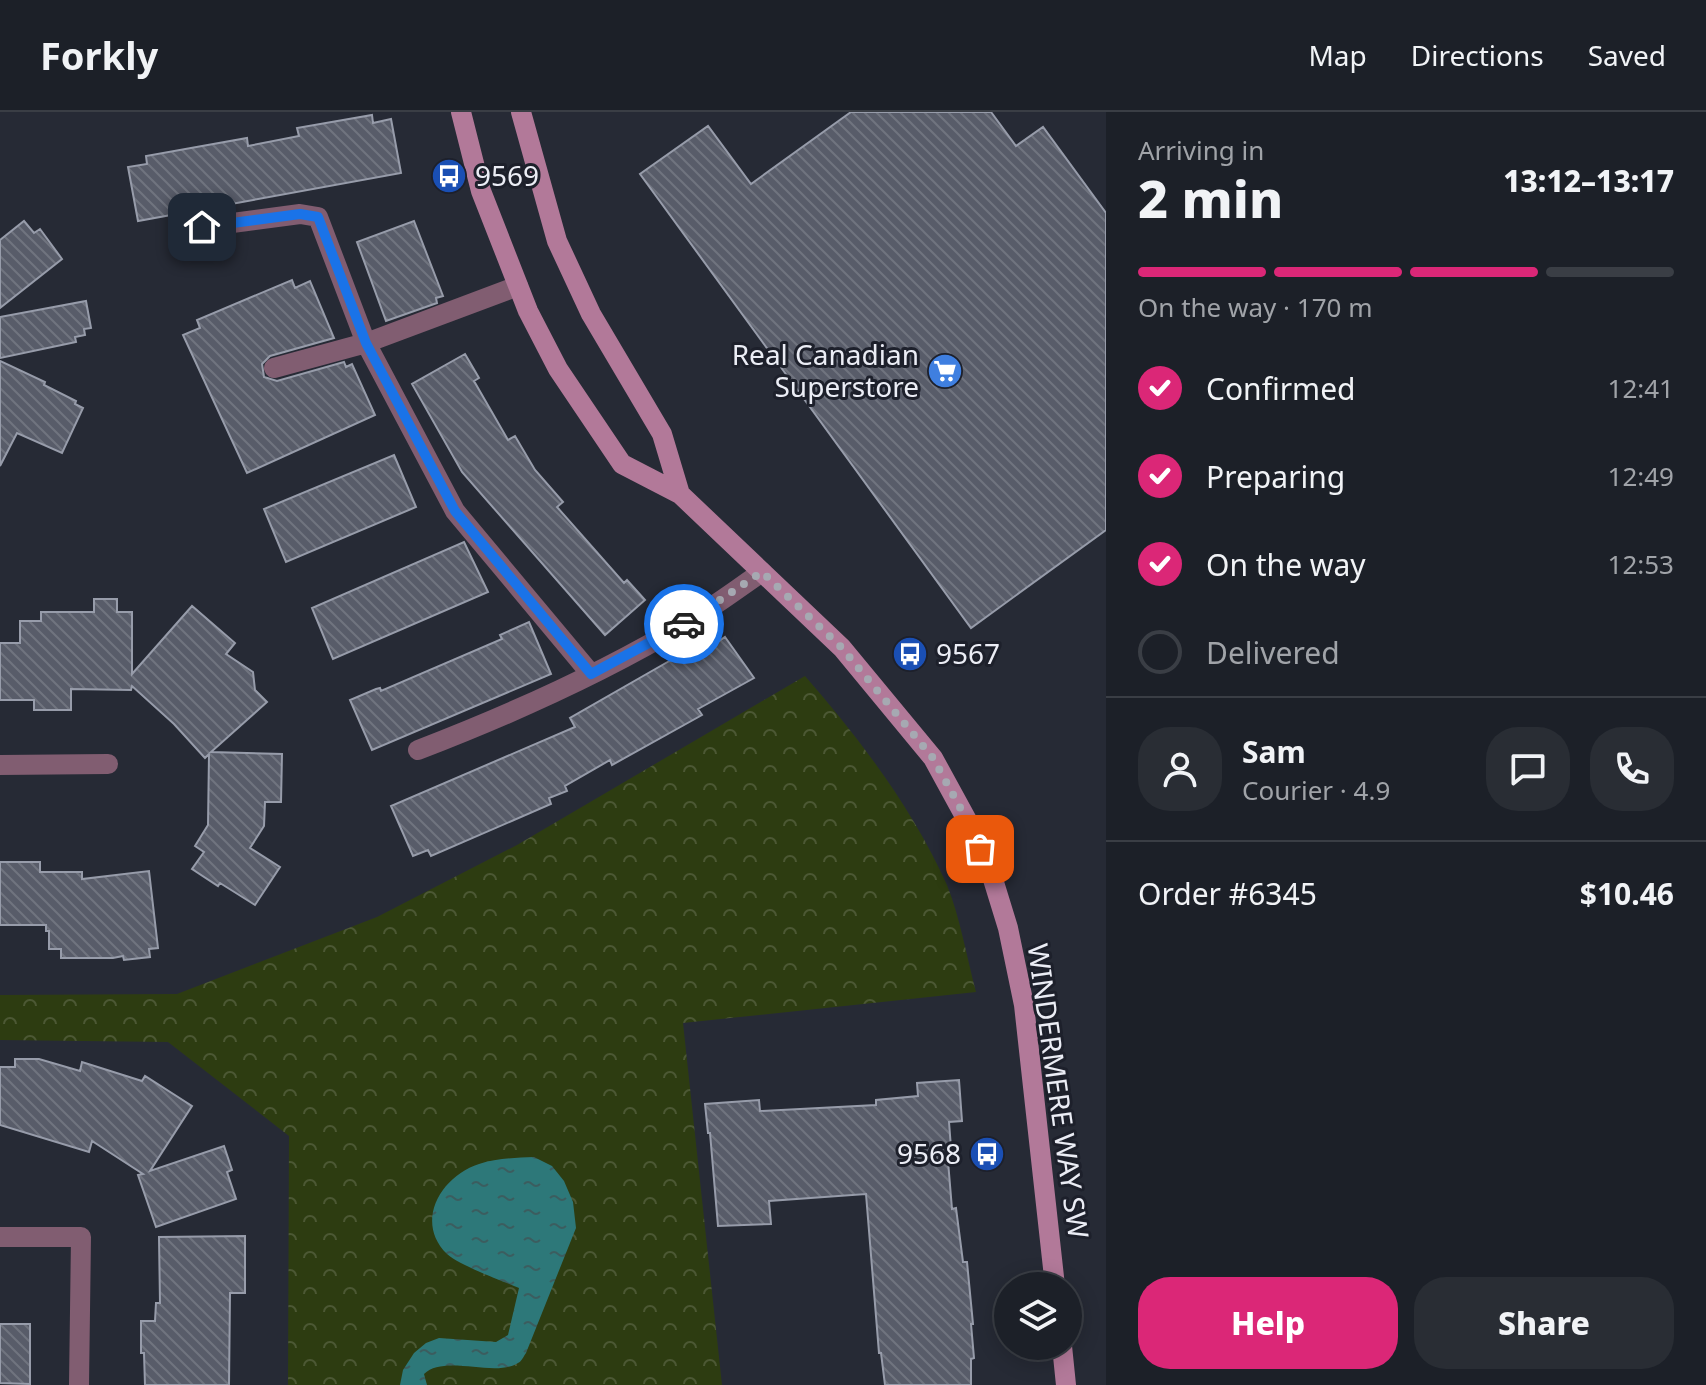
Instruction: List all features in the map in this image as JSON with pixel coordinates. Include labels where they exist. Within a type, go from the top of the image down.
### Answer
[{"type":"street","name":"WINDERMERE WAY SW","points":[[461,112],[481,191],[518,286],[558,369],[622,464],[680,494],[842,648],[933,758],[968,822],[992,876],[1008,928],[1024,1005],[1053,1272]]},
{"type":"street","name":"WINDERMERE WAY SW","points":[[521,112],[557,241],[591,314],[662,434],[680,494]]},
{"type":"street","points":[[202,227],[300,214],[318,217],[366,343],[455,511],[591,674]]},
{"type":"street","points":[[274,368],[366,343],[518,286]]},
{"type":"street","points":[[418,750],[496,720],[591,674],[685,624],[762,572]]},
{"type":"street","points":[[0,765],[108,764]]},
{"type":"street","points":[[0,1237],[81,1237],[79,1385]]},
{"type":"street","points":[[1063,1360],[1066,1385]]},
{"type":"green space","points":[[805,676],[884,776],[918,829],[952,897],[976,992],[683,1023],[722,1385],[288,1385],[289,1136],[168,1042],[0,1040],[0,995],[177,994],[377,917],[517,845]]},
{"type":"water","points":[[534,1157],[552,1166],[564,1181],[573,1202],[576,1228],[526,1353],[519,1362],[508,1367],[444,1366],[424,1374],[427,1385],[400,1385],[403,1370],[414,1353],[426,1343],[439,1338],[496,1342],[508,1335],[519,1288],[471,1268],[447,1254],[437,1241],[433,1215],[443,1189],[465,1170],[492,1161]]},
{"type":"building","name":"Real Canadian Superstore","points":[[851,112],[991,112],[1016,146],[1043,127],[1106,213],[1106,530],[971,628],[640,174],[708,126],[751,184]]},
{"type":"building","points":[[372,115],[373,123],[391,119],[401,173],[138,221],[128,167],[147,164],[146,156],[247,138],[248,146],[299,136],[297,128]]},
{"type":"building","points":[[24,221],[34,233],[40,229],[62,259],[0,308],[0,240]]},
{"type":"building","points":[[414,221],[443,296],[436,298],[437,303],[386,321],[357,242]]},
{"type":"building","points":[[292,280],[295,288],[310,281],[334,338],[270,356],[262,364],[264,377],[277,381],[344,362],[346,367],[352,364],[375,415],[247,473],[183,335],[200,328],[197,320]]},
{"type":"building","points":[[86,301],[91,328],[84,329],[85,335],[75,337],[76,342],[0,358],[0,317]]},
{"type":"building","points":[[465,354],[479,378],[474,381],[508,440],[515,436],[535,470],[563,502],[557,507],[624,583],[627,580],[645,600],[605,635],[462,472],[412,384]]},
{"type":"building","points":[[0,361],[45,382],[44,385],[76,401],[75,404],[83,408],[62,453],[17,433],[0,466]]},
{"type":"building","points":[[394,455],[416,507],[286,562],[264,509]]},
{"type":"building","points":[[464,542],[488,592],[333,659],[312,608]]},
{"type":"building","points":[[94,599],[117,599],[117,612],[132,612],[132,674],[192,606],[235,643],[226,654],[253,672],[255,690],[267,702],[211,752],[282,754],[281,802],[265,802],[264,826],[250,848],[280,867],[255,905],[192,869],[204,852],[195,846],[208,825],[209,754],[205,758],[174,724],[132,686],[131,690],[71,689],[71,710],[34,710],[34,700],[0,700],[0,643],[20,643],[20,621],[41,621],[41,612],[94,612]]},
{"type":"building","points":[[529,622],[551,674],[372,750],[350,700],[376,689],[380,688],[381,691],[502,639],[500,635]]},
{"type":"building","points":[[725,637],[754,678],[698,709],[702,715],[612,765],[610,760],[565,786],[567,791],[549,798],[551,804],[431,856],[428,850],[413,856],[391,806],[575,727],[570,718],[685,652],[690,661]]},
{"type":"building","points":[[0,862],[40,862],[40,872],[82,872],[82,879],[149,871],[158,948],[149,949],[150,957],[124,960],[123,956],[61,958],[61,949],[49,949],[46,925],[0,925]]},
{"type":"building","points":[[15,1059],[39,1059],[80,1071],[82,1062],[142,1081],[145,1076],[192,1106],[150,1171],[224,1146],[232,1170],[227,1172],[236,1199],[156,1227],[138,1175],[143,1174],[92,1141],[89,1152],[0,1125],[0,1067],[15,1067]]},
{"type":"building","points":[[959,1080],[962,1121],[949,1122],[951,1148],[947,1149],[952,1209],[956,1208],[963,1262],[967,1262],[973,1324],[971,1385],[885,1385],[879,1353],[866,1194],[769,1201],[771,1224],[718,1226],[705,1104],[759,1100],[760,1111],[876,1105],[876,1100],[918,1096],[917,1083]]},
{"type":"building","points":[[245,1236],[245,1293],[230,1293],[229,1385],[145,1385],[141,1321],[155,1321],[156,1303],[160,1303],[159,1237]]},
{"type":"building","points":[[0,1324],[30,1324],[30,1384],[0,1383]]},
{"type":"way so far","points":[[684,624],[762,572],[842,648],[933,758],[980,849]]},
{"type":"place","name":"9569","points":[[449,176]]},
{"type":"place","name":"Real Canadian Superstore","points":[[945,371]]},
{"type":"place","name":"9567","points":[[910,654]]},
{"type":"place","name":"9568","points":[[987,1154]]},
{"type":"route","points":[[202,227],[300,214],[318,217],[366,343],[455,511],[591,674],[684,624]]}]
